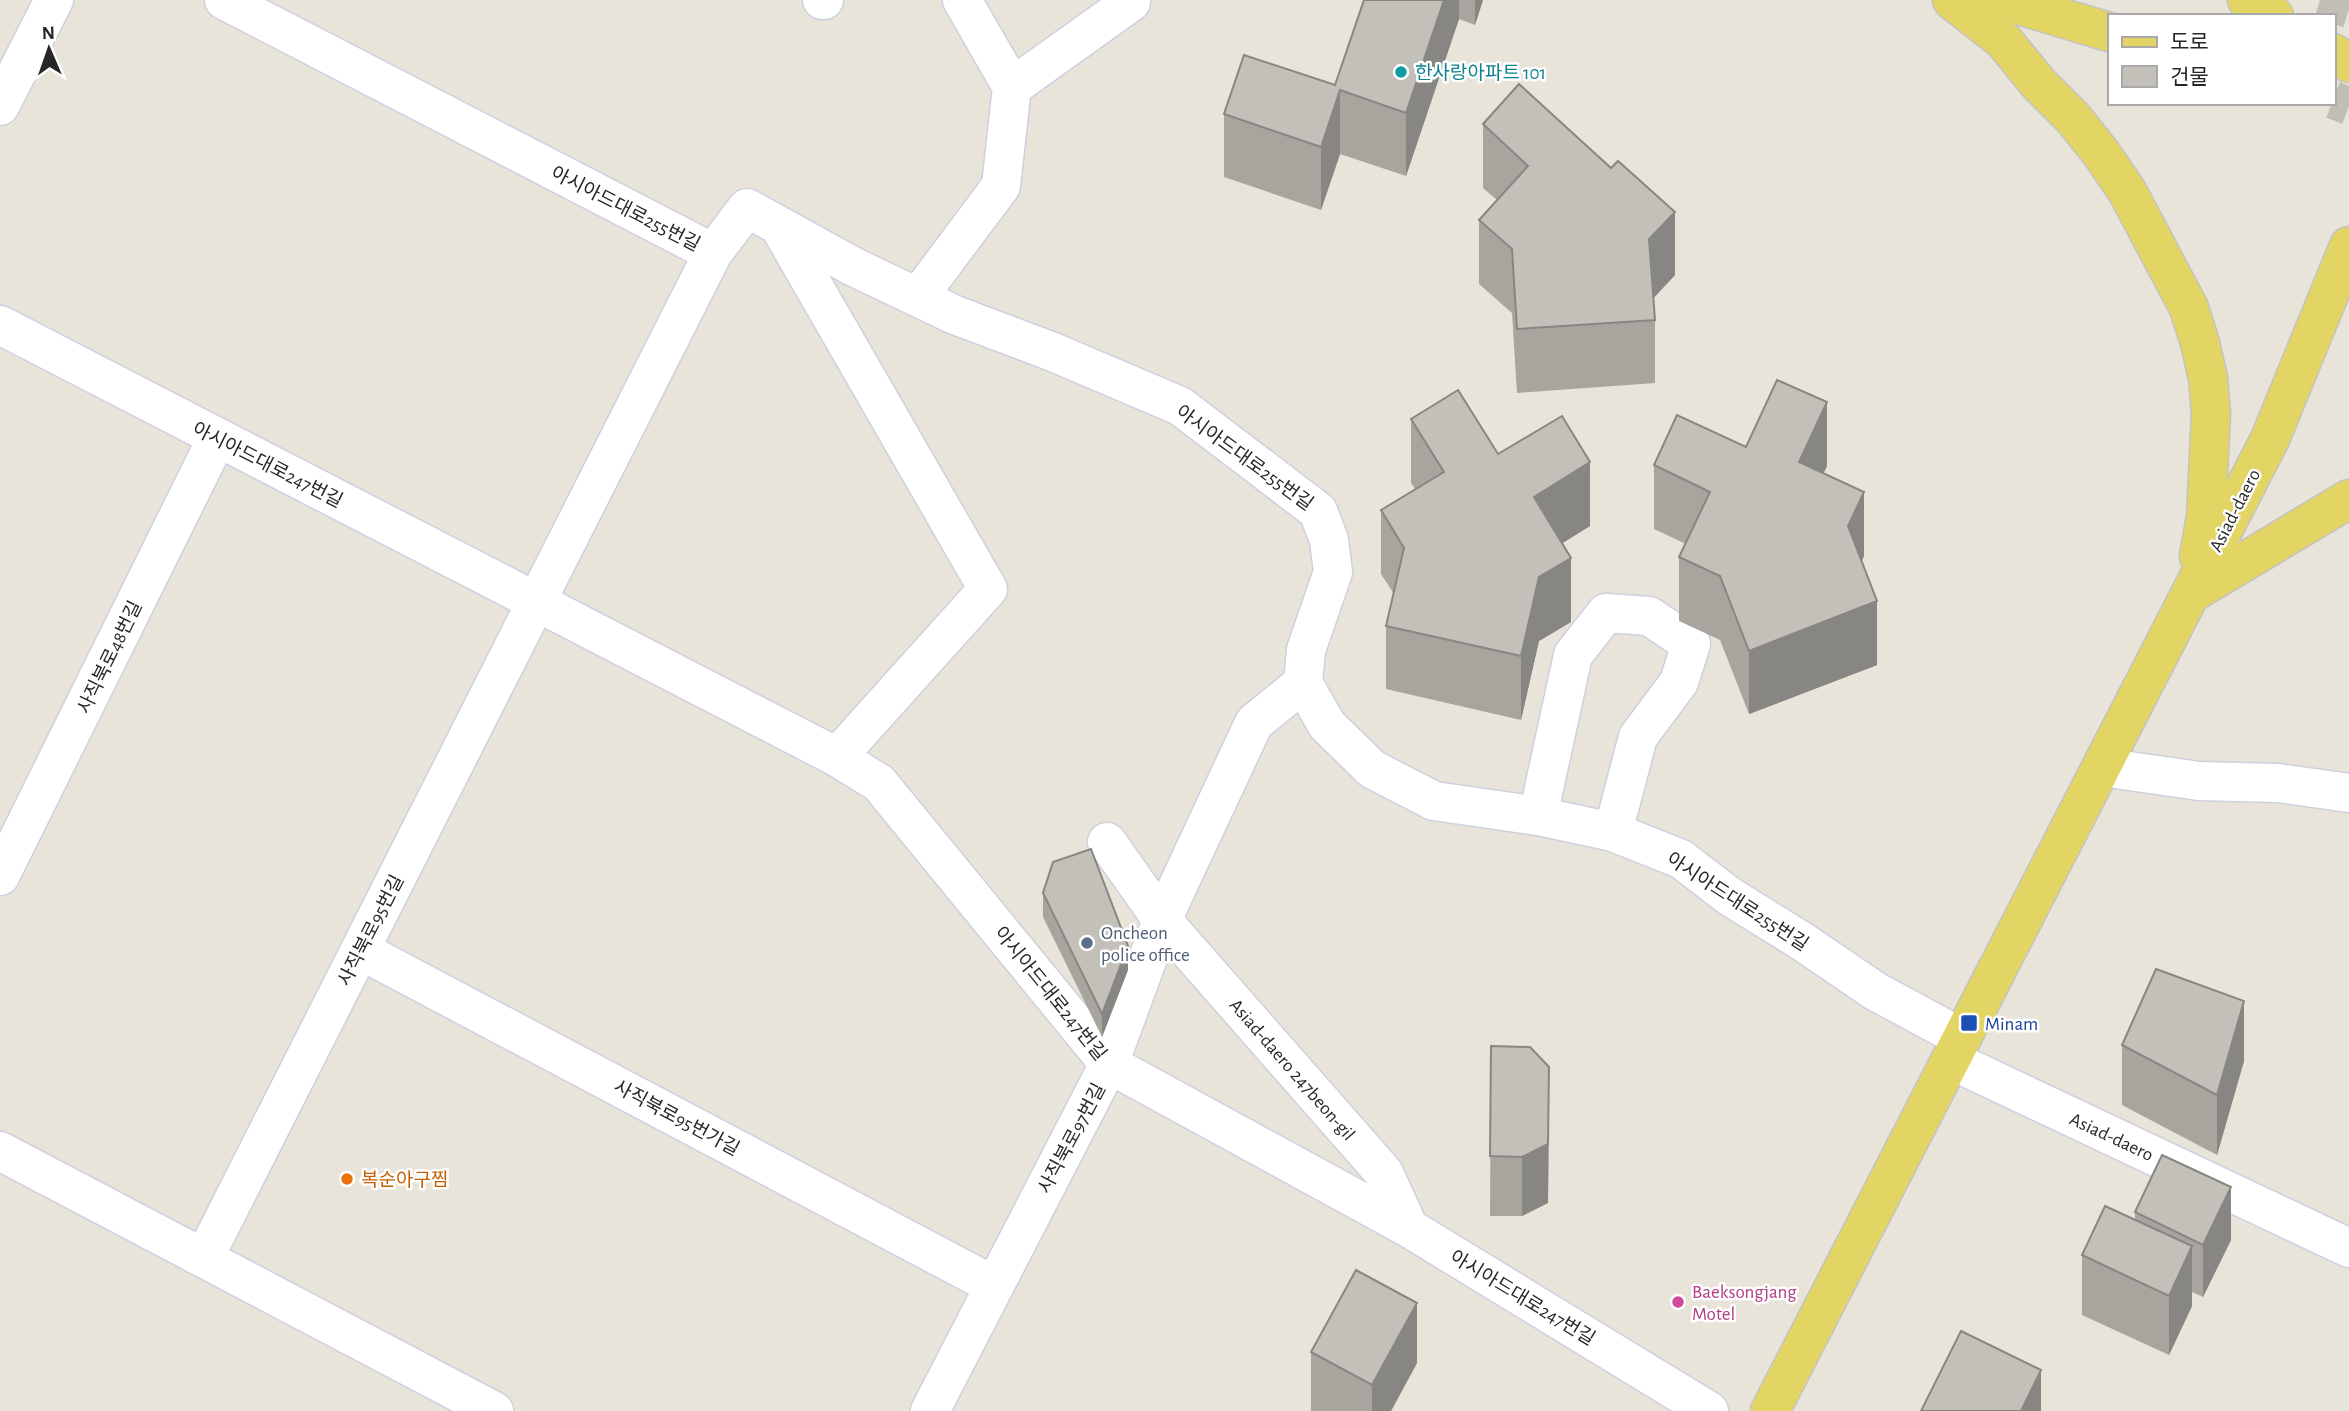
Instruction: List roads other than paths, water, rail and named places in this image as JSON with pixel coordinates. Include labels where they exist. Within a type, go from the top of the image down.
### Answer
[{"type":"main road","points":[[1952,0],[2003,40],[2101,153],[2127,191],[2189,308],[2208,378],[2211,413],[2206,517],[2192,593]]},
{"type":"main road","points":[[2001,0],[2108,32]]},
{"type":"main road","points":[[2247,0],[2271,14]]},
{"type":"main road","name":"Asiad-daero","points":[[1770,1411],[2270,439],[2349,246]]},
{"type":"main road","points":[[2192,593],[2349,499]]},
{"type":"street","points":[[0,106],[54,0]]},
{"type":"street","name":"아시아드대로255번길","points":[[224,0],[713,253],[747,208],[852,266],[955,315],[1053,352],[1180,407],[1318,511],[1329,540],[1333,572],[1306,650],[1303,683],[1327,725],[1372,769],[1434,802],[1538,816],[1613,832],[1681,859],[1729,896],[1803,942],[1957,1049]]},
{"type":"street","points":[[918,297],[1001,186],[1012,87],[962,0]]},
{"type":"street","points":[[1012,87],[1131,2]]},
{"type":"street","points":[[779,226],[988,589],[837,757]]},
{"type":"street","points":[[536,602],[713,253]]},
{"type":"street","name":"아시아드대로247번길","points":[[0,326],[837,757],[879,782],[1110,1064],[1409,1228],[1709,1411]]},
{"type":"street","name":"사직북로48번길","points":[[0,876],[218,438]]},
{"type":"street","name":"사직북로95번길","points":[[204,1258],[536,602]]},
{"type":"street","points":[[1538,816],[1573,655],[1606,613],[1649,616],[1691,644],[1679,682],[1638,737],[1613,832]]},
{"type":"street","name":"사직북로97번길","points":[[930,1411],[1110,1064],[1162,920],[1254,723],[1303,683]]},
{"type":"street","points":[[2102,767],[2199,781],[2278,783],[2349,793]]},
{"type":"street","name":"Asiad-daero 247beon-gil","points":[[1107,842],[1162,920],[1384,1173],[1409,1228]]},
{"type":"street","name":"사직북로95번가길","points":[[360,950],[993,1285]]},
{"type":"street","name":"Asiad-daero","points":[[1957,1049],[2349,1248]]},
{"type":"street","points":[[0,1152],[494,1411]]},
{"type":"tunnel","points":[[2320,0],[2349,9]]},
{"type":"tunnel","points":[[2335,101],[2349,106]]},
{"type":"place","name":"한사랑아파트 101","points":[[1401,72]]},
{"type":"place","name":"Oncheon police office","points":[[1087,943]]},
{"type":"place","name":"Minam","points":[[1969,1023]]},
{"type":"place","name":"복순아구찜","points":[[347,1179]]},
{"type":"place","name":"Baeksongjang Motel","points":[[1678,1302]]}]
